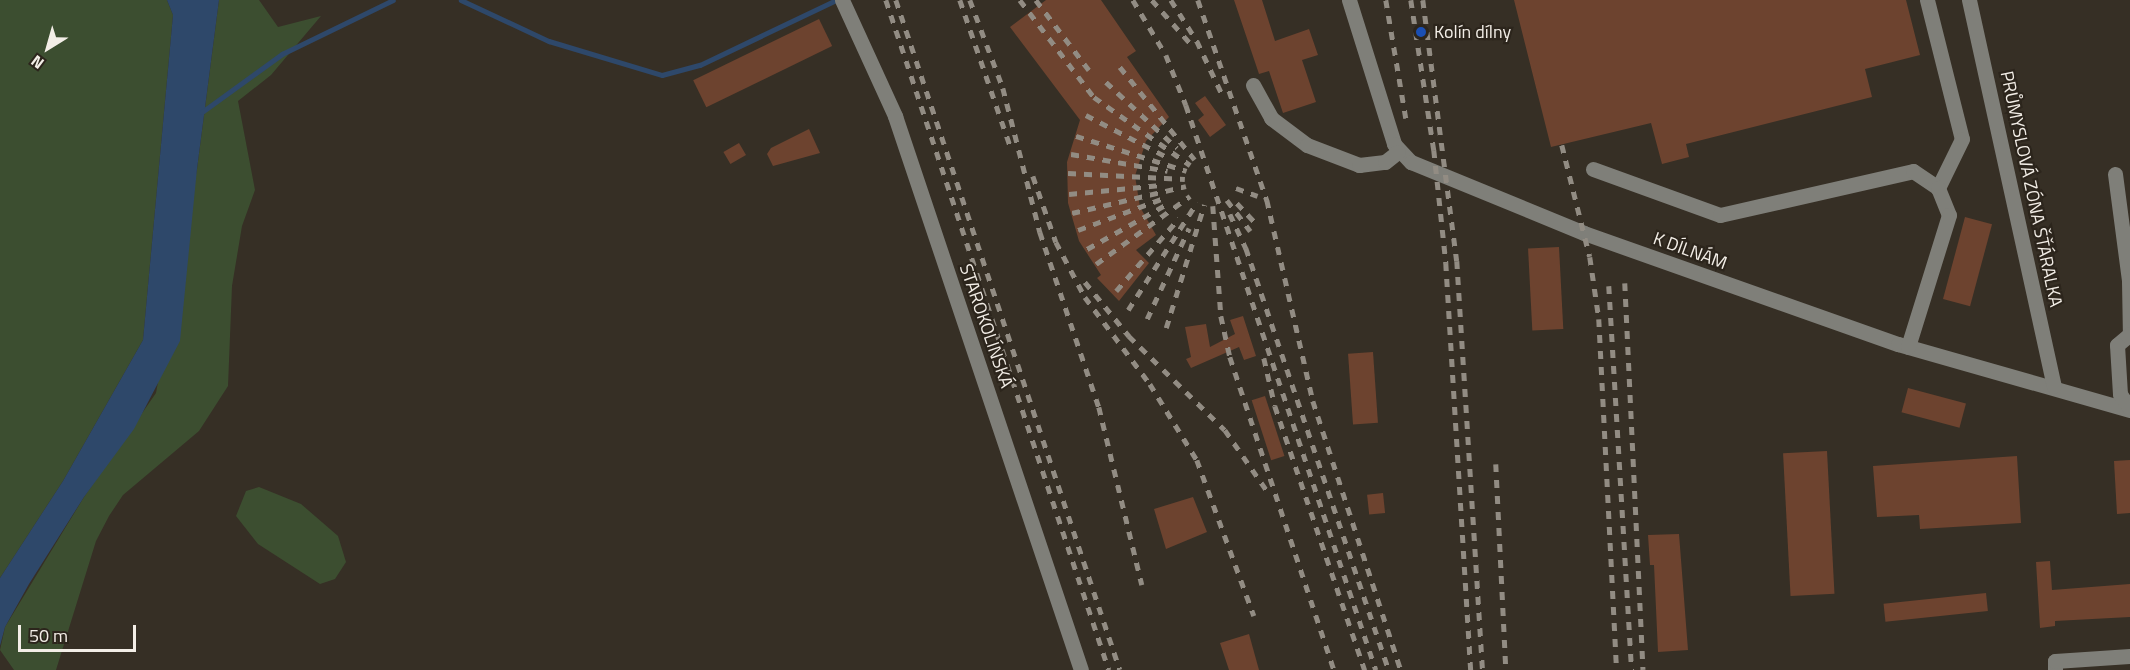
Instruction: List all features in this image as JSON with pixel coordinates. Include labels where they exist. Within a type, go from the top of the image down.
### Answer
[{"type":"street","points":[[1253,85],[1272,118],[1307,145],[1359,165],[1385,162],[1398,152],[1349,0]]},
{"type":"street","points":[[1927,0],[1962,139],[1938,188]]},
{"type":"street","name":"PRŮMYSLOVÁ ZÓNA ŠŤÁRALKA","points":[[1969,0],[2054,387]]},
{"type":"street","name":"STAROKOLÍNSKÁ","points":[[843,3],[895,116],[1082,670]]},
{"type":"street","name":"K DÍLNÁM","points":[[1398,152],[1411,162],[1584,233],[1908,346],[2130,410]]},
{"type":"street","points":[[1593,169],[1720,215],[1913,171],[1938,188],[1949,215],[1908,346]]},
{"type":"street","points":[[2115,174],[2129,281],[2130,335],[2117,345],[2120,394],[2130,410]]},
{"type":"street","points":[[2055,670],[2055,661],[2130,656]]},
{"type":"green space","points":[[0,0],[167,0],[173,15],[143,340],[63,481],[0,578]]},
{"type":"green space","points":[[219,0],[259,0],[278,27],[321,16],[271,75],[238,101],[255,190],[242,226],[232,286],[228,386],[199,431],[123,495],[109,516],[96,541],[56,670],[14,670],[0,650],[5,627],[84,497],[156,393],[197,169]]},
{"type":"green space","points":[[259,487],[301,504],[338,536],[346,562],[335,579],[320,584],[258,544],[236,516],[246,491]]},
{"type":"water","points":[[167,0],[219,0],[197,169],[180,341],[134,429],[84,497],[29,584],[5,627],[0,646],[0,578],[63,481],[143,340],[173,15]]},
{"type":"building","points":[[1046,0],[1101,0],[1136,51],[1127,57],[1169,117],[1146,141],[1135,176],[1140,207],[1156,235],[1136,250],[1149,263],[1119,301],[1097,278],[1101,275],[1079,241],[1068,203],[1067,162],[1080,120],[1010,27]]},
{"type":"building","points":[[1234,0],[1262,0],[1275,41],[1309,29],[1318,55],[1302,60],[1316,102],[1283,113],[1269,71],[1259,74]]},
{"type":"building","points":[[1514,0],[1906,0],[1920,55],[1865,69],[1872,97],[1686,144],[1689,157],[1662,164],[1651,123],[1551,147]]},
{"type":"building","points":[[819,19],[832,46],[706,107],[693,80]]},
{"type":"building","points":[[1205,96],[1226,125],[1210,137],[1198,120],[1204,115],[1195,103]]},
{"type":"building","points":[[809,129],[820,153],[773,166],[767,154],[771,148]]},
{"type":"building","points":[[739,143],[746,155],[730,164],[723,152]]},
{"type":"building","points":[[1965,217],[1992,224],[1970,306],[1943,299]]},
{"type":"building","points":[[1559,247],[1563,329],[1532,331],[1528,249]]},
{"type":"building","points":[[1243,316],[1256,356],[1244,360],[1239,347],[1191,368],[1186,359],[1191,357],[1185,327],[1206,324],[1210,347],[1235,334],[1230,320]]},
{"type":"building","points":[[1373,352],[1378,423],[1353,425],[1348,354]]},
{"type":"building","points":[[1908,388],[1966,404],[1959,428],[1902,412]]},
{"type":"building","points":[[1265,396],[1284,456],[1271,460],[1252,400]]},
{"type":"building","points":[[1827,451],[1834,594],[1791,596],[1783,453]]},
{"type":"building","points":[[2017,456],[2021,523],[1920,529],[1919,515],[1877,517],[1873,466]]},
{"type":"building","points":[[2130,460],[2130,513],[2117,514],[2114,461]]},
{"type":"building","points":[[1383,493],[1385,513],[1369,515],[1367,495]]},
{"type":"building","points":[[1193,497],[1207,532],[1166,549],[1154,509]]},
{"type":"building","points":[[1679,534],[1688,650],[1658,652],[1654,565],[1650,565],[1648,535]]},
{"type":"building","points":[[2050,561],[2052,590],[2130,584],[2130,617],[2055,621],[2055,626],[2040,628],[2036,562]]},
{"type":"building","points":[[1986,593],[1988,611],[1885,622],[1884,604]]},
{"type":"building","points":[[1249,634],[1259,670],[1229,670],[1220,643]]},
{"type":"waterway","points":[[202,112],[282,54],[393,0]]},
{"type":"waterway","points":[[461,0],[549,41],[662,75],[700,65],[836,0]]},
{"type":"railway","points":[[886,0],[1109,670]]},
{"type":"railway","points":[[896,0],[1120,670]]},
{"type":"railway","points":[[960,0],[1011,148]]},
{"type":"railway","points":[[970,0],[1003,88],[1040,232],[1099,407],[1142,585]]},
{"type":"railway","points":[[1020,0],[1094,97],[1190,165]]},
{"type":"railway","points":[[1036,0],[1089,70]]},
{"type":"railway","points":[[1133,0],[1166,55],[1186,105],[1376,670]]},
{"type":"railway","points":[[1152,0],[1190,43]]},
{"type":"railway","points":[[1171,0],[1197,41],[1224,98]]},
{"type":"railway","points":[[1198,0],[1267,200],[1313,401],[1401,670]]},
{"type":"railway","points":[[1386,0],[1406,118]]},
{"type":"railway","points":[[1411,0],[1434,150],[1446,263],[1471,670]]},
{"type":"railway","points":[[1423,0],[1457,261],[1483,670]]},
{"type":"railway","points":[[1120,67],[1195,160]]},
{"type":"railway","points":[[1106,82],[1177,148]]},
{"type":"railway","points":[[1086,115],[1167,157]]},
{"type":"railway","points":[[1076,136],[1187,171]]},
{"type":"railway","points":[[1562,145],[1590,257],[1599,319],[1617,670]]},
{"type":"railway","points":[[1071,154],[1168,171]]},
{"type":"railway","points":[[1068,173],[1185,179]]},
{"type":"railway","points":[[1033,176],[1056,242],[1085,297],[1150,384],[1197,460],[1254,616]]},
{"type":"railway","points":[[1069,194],[1161,185]]},
{"type":"railway","points":[[1072,213],[1186,186]]},
{"type":"railway","points":[[1236,188],[1258,196]]},
{"type":"railway","points":[[1096,264],[1190,196]]},
{"type":"railway","points":[[1078,230],[1164,198]]},
{"type":"railway","points":[[1227,200],[1250,231]]},
{"type":"railway","points":[[1128,310],[1197,202]]},
{"type":"railway","points":[[1237,203],[1255,222]]},
{"type":"railway","points":[[1087,249],[1167,204]]},
{"type":"railway","points":[[1166,328],[1204,205]]},
{"type":"railway","points":[[1213,206],[1221,316],[1230,357],[1334,670]]},
{"type":"railway","points":[[1230,214],[1246,248],[1389,670]]},
{"type":"railway","points":[[1116,291],[1179,218]]},
{"type":"railway","points":[[1147,319],[1189,228]]},
{"type":"railway","points":[[1085,282],[1129,336],[1225,430],[1268,492]]},
{"type":"railway","points":[[1625,283],[1643,670]]},
{"type":"railway","points":[[1609,286],[1632,670]]},
{"type":"railway","points":[[1264,358],[1275,406],[1365,670]]},
{"type":"railway","points":[[1496,464],[1506,670]]},
{"type":"place","name":"Kolín dílny","points":[[1421,32]]}]
